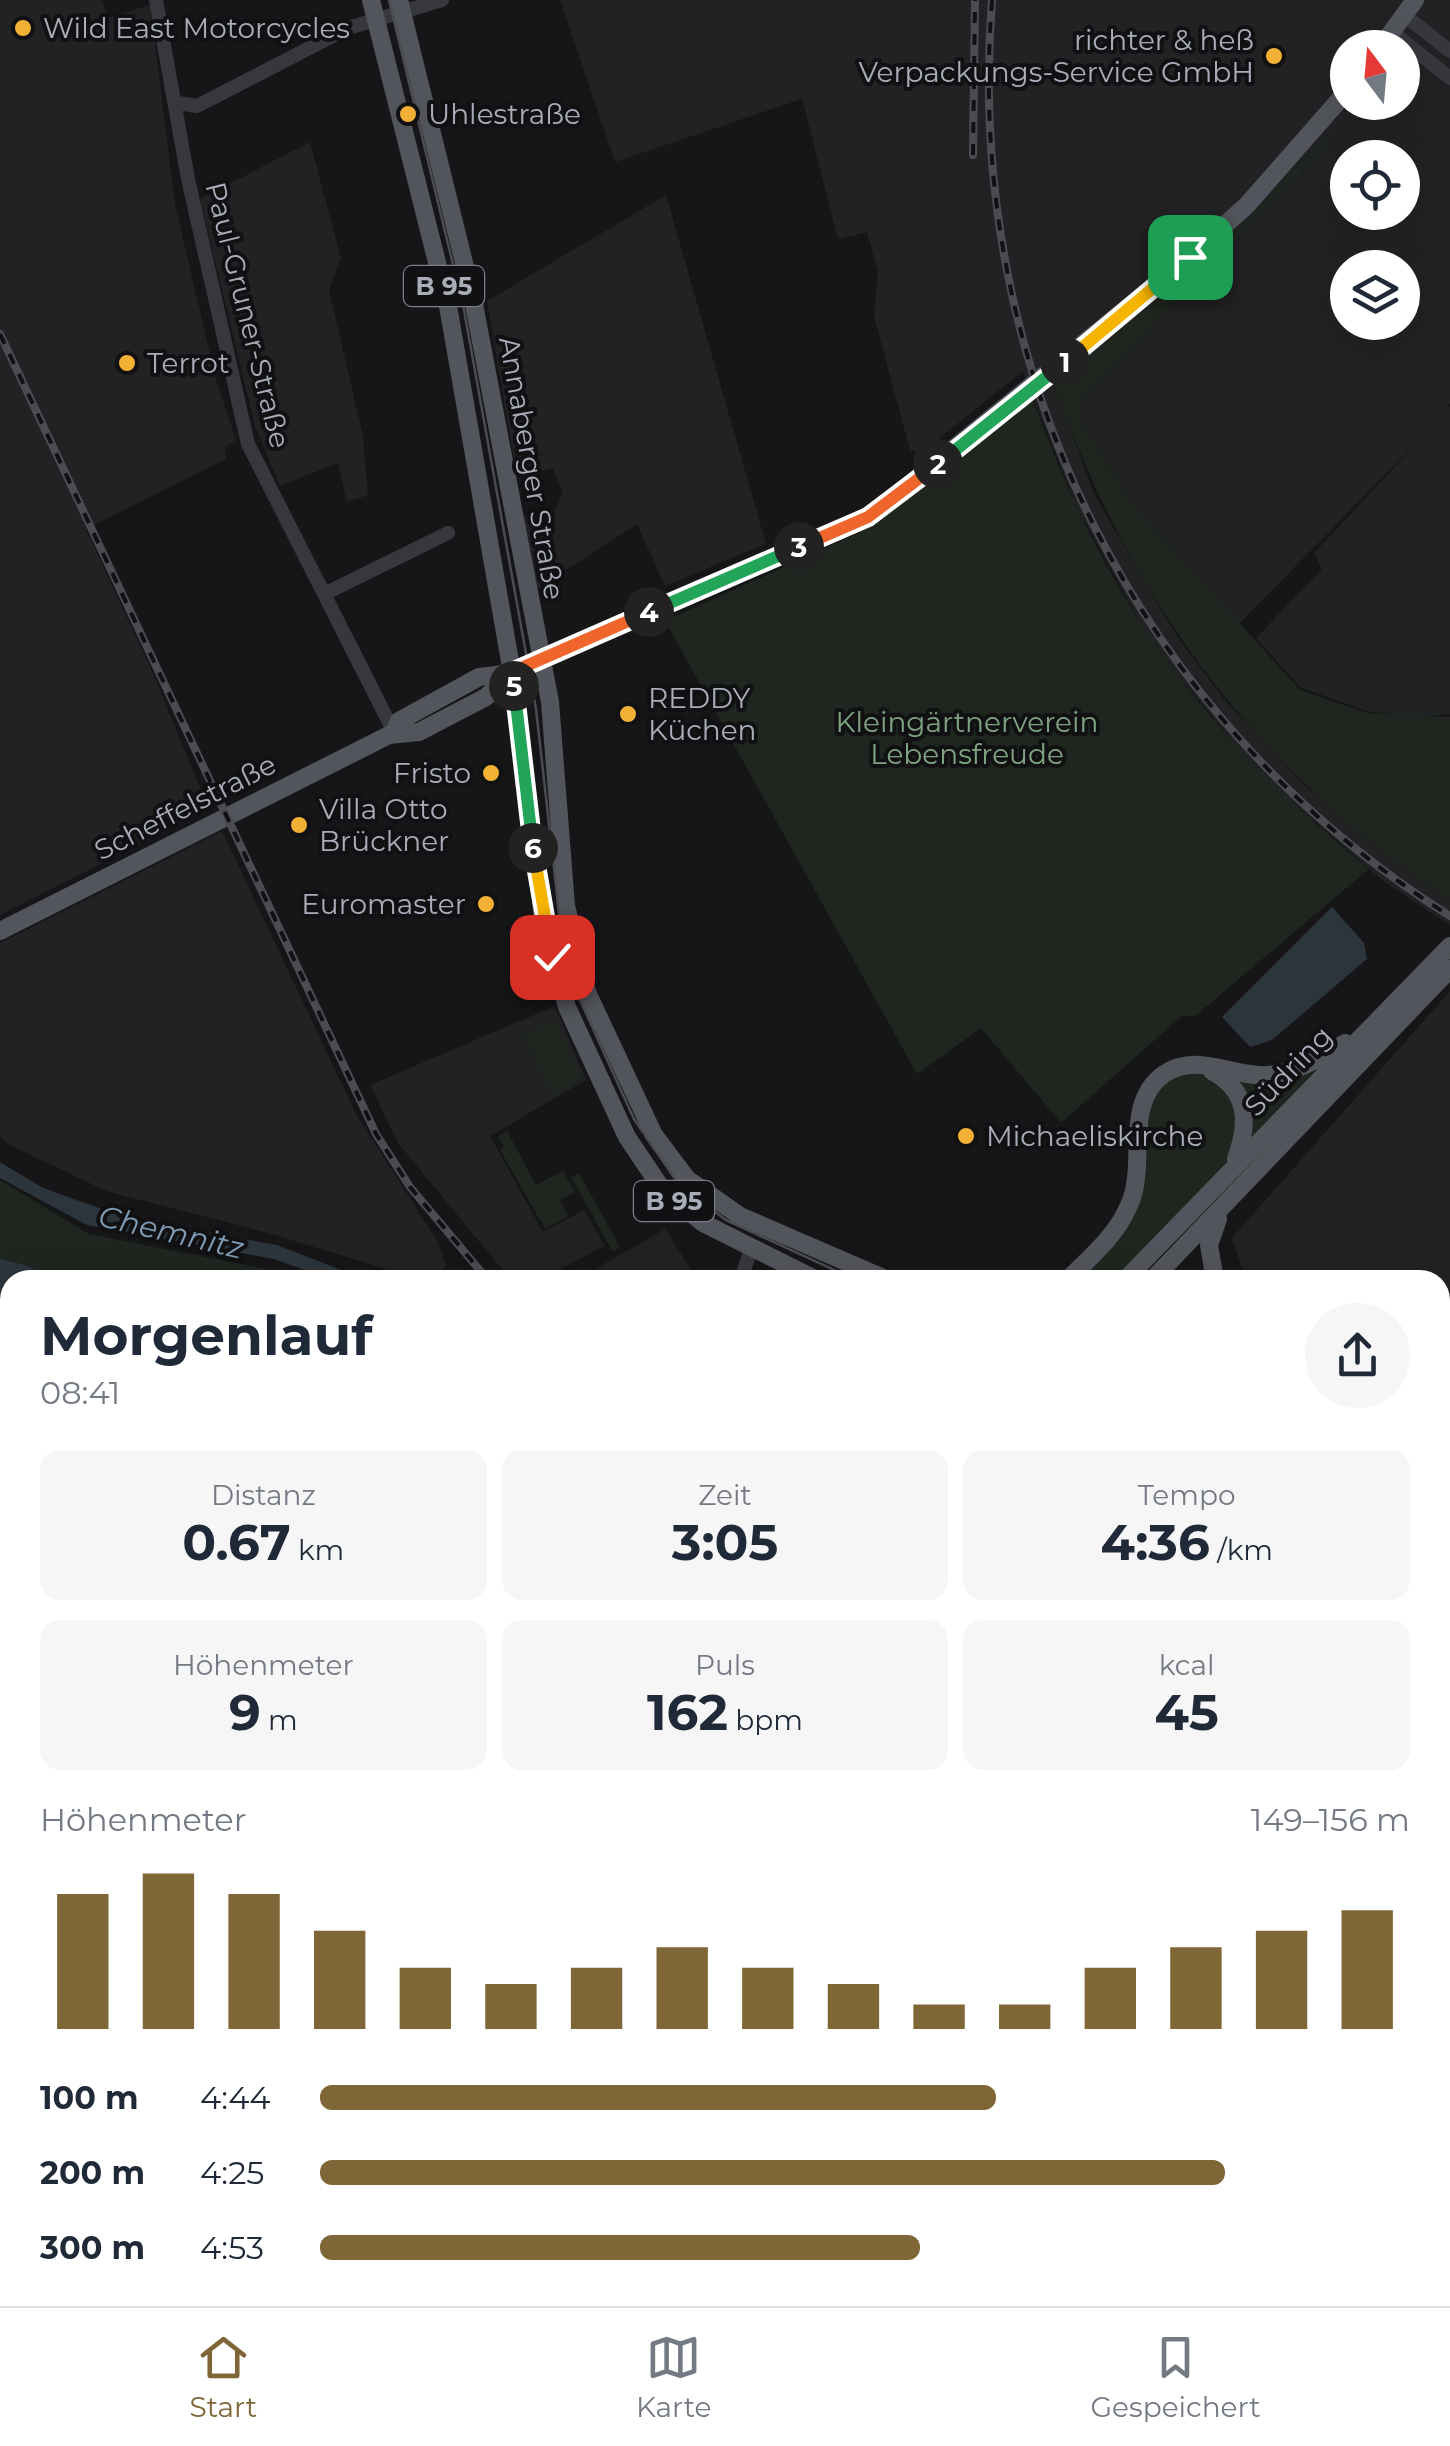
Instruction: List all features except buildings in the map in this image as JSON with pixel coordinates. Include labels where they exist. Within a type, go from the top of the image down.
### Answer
[{"type":"main road","name":"Annaberger Straße","points":[[401,6],[473,300],[527,665],[543,918],[558,981],[578,1035],[626,1136],[662,1189],[703,1223],[797,1270]]},
{"type":"main road","points":[[1394,30],[1410,8]]},
{"type":"main road","name":"Annaberger Straße","points":[[373,9],[442,277],[527,665],[556,746],[572,936],[600,1024],[654,1135],[688,1179],[731,1211],[865,1270]]},
{"type":"main road","name":"Scheffelstraße","points":[[0,931],[394,732],[419,732],[448,718],[486,697],[527,665],[856,524],[881,508],[1190,257],[1246,205],[1330,110]]},
{"type":"main road","name":"Südring","points":[[1136,1270],[1450,946]]},
{"type":"main road","name":"Südring","points":[[1161,1270],[1450,968]]},
{"type":"main road","points":[[1077,1270],[1120,1224],[1131,1202],[1146,1095],[1168,1072],[1198,1064],[1247,1074],[1281,1074],[1312,1062],[1367,1030]]},
{"type":"main road","points":[[1198,1064],[1230,1083],[1244,1106],[1244,1135],[1232,1168]]},
{"type":"main road","points":[[1213,1270],[1209,1245],[1225,1205]]},
{"type":"main road","points":[[1174,1270],[1170,1261],[1172,1247],[1191,1212]]},
{"type":"street","name":"Paul-Gruner-Straße","points":[[156,0],[178,103],[188,179],[248,444],[394,732]]},
{"type":"street","points":[[178,103],[197,106],[373,9],[442,0]]},
{"type":"street","points":[[1410,8],[1450,51]]},
{"type":"street","points":[[1420,54],[1450,78]]},
{"type":"street","points":[[324,594],[448,533]]},
{"type":"street","points":[[745,1270],[751,1248]]},
{"type":"shaded area","points":[[0,0],[102,0],[108,18],[150,5],[175,204],[216,380],[236,440],[225,447],[226,459],[86,529],[151,669],[209,809],[0,915]]},
{"type":"shaded area","points":[[560,0],[1450,0],[1450,404],[1445,404],[1450,407],[1450,714],[1414,717],[1366,711],[1300,687],[1256,638],[1322,569],[1314,553],[1428,431],[1238,625],[1137,510],[1079,418],[1080,403],[1099,382],[1330,143],[1330,230],[1420,230],[1420,140],[1333,140],[1328,135],[1237,231],[1054,386],[1095,496],[1176,635],[1223,698],[1303,784],[1450,899],[1450,925],[1383,881],[1259,772],[1155,649],[1076,506],[1023,371],[921,453],[910,450],[874,316],[878,272],[867,232],[838,239],[802,99],[615,162]]},
{"type":"shaded area","points":[[310,142],[341,258],[329,290],[363,436],[368,495],[347,502],[338,463],[280,486],[255,426],[200,199]]},
{"type":"shaded area","points":[[666,195],[766,544],[665,586],[637,524],[537,589],[524,516],[555,510],[563,493],[553,468],[517,477],[487,301]]},
{"type":"shaded area","points":[[222,831],[356,1114],[438,1242],[446,1265],[443,1270],[389,1270],[269,1233],[106,1191],[8,1144],[0,1136],[0,943]]},
{"type":"shaded area","points":[[1450,991],[1450,1270],[1243,1270],[1232,1238]]},
{"type":"shaded area","points":[[555,1006],[586,1080],[490,1136],[543,1232],[584,1210],[605,1246],[558,1270],[503,1270],[398,1143],[370,1085]]},
{"type":"shaded area","points":[[665,1229],[692,1270],[593,1270]]},
{"type":"green space","points":[[1328,135],[1333,140],[1099,382],[1080,403],[1079,418],[1137,510],[1300,690],[1367,713],[1450,717],[1450,899],[1381,849],[1318,796],[1260,738],[1209,676],[1163,610],[1122,540],[1085,465],[1054,386],[1237,231]]},
{"type":"green space","name":"Kleingärtnerverein Lebensfreude","points":[[1032,397],[1092,539],[1165,658],[1256,766],[1369,869],[1194,1017],[1183,1015],[1061,1123],[981,1028],[917,1074],[665,621],[861,532]]},
{"type":"green space","points":[[556,1020],[582,1080],[553,1095],[523,1034]]},
{"type":"green space","points":[[1367,1030],[1135,1270],[1077,1270],[1120,1224],[1140,1113],[1168,1071],[1266,1076]]},
{"type":"green space","points":[[507,1131],[536,1185],[563,1171],[575,1192],[560,1200],[568,1216],[545,1229],[500,1150],[504,1147],[498,1136]]},
{"type":"green space","points":[[579,1173],[620,1247],[613,1252],[571,1177]]},
{"type":"green space","points":[[0,1180],[89,1234],[271,1270],[35,1270],[0,1259]]},
{"type":"water","points":[[1332,907],[1364,943],[1367,959],[1272,1040],[1250,1047],[1222,1017]]},
{"type":"water","name":"Chemnitz","points":[[0,1162],[43,1188],[133,1220],[277,1245],[341,1270],[304,1270],[274,1259],[87,1225],[0,1178]]},
{"type":"water","points":[[0,1259],[35,1270],[0,1270]]},
{"type":"tram line","points":[[389,0],[464,310],[536,709],[561,930],[580,1000],[634,1119],[680,1186],[726,1220],[834,1270]]},
{"type":"railway","points":[[973,155],[975,0]]},
{"type":"railway","points":[[992,0],[990,137],[1007,271],[1041,400],[1092,522],[1159,637],[1242,741],[1339,835],[1450,916]]},
{"type":"railway","points":[[0,334],[376,1134],[410,1187],[480,1270]]},
{"type":"place","name":"Wild East Motorcycles","points":[[23,28]]},
{"type":"place","name":"richter & heß Verpackungs-Service GmbH","points":[[1274,56]]},
{"type":"place","name":"Uhlestraße","points":[[408,114]]},
{"type":"place","name":"Terrot","points":[[127,363]]},
{"type":"place","name":"REDDY Küchen","points":[[628,714]]},
{"type":"place","name":"Fristo","points":[[491,773]]},
{"type":"place","name":"Villa Otto Brückner","points":[[299,825]]},
{"type":"place","name":"Euromaster","points":[[486,904]]},
{"type":"place","name":"Michaeliskirche","points":[[966,1136]]},
{"type":"route","points":[[552,957],[529,822],[512,672],[868,517],[905,491],[1190,257]]}]
